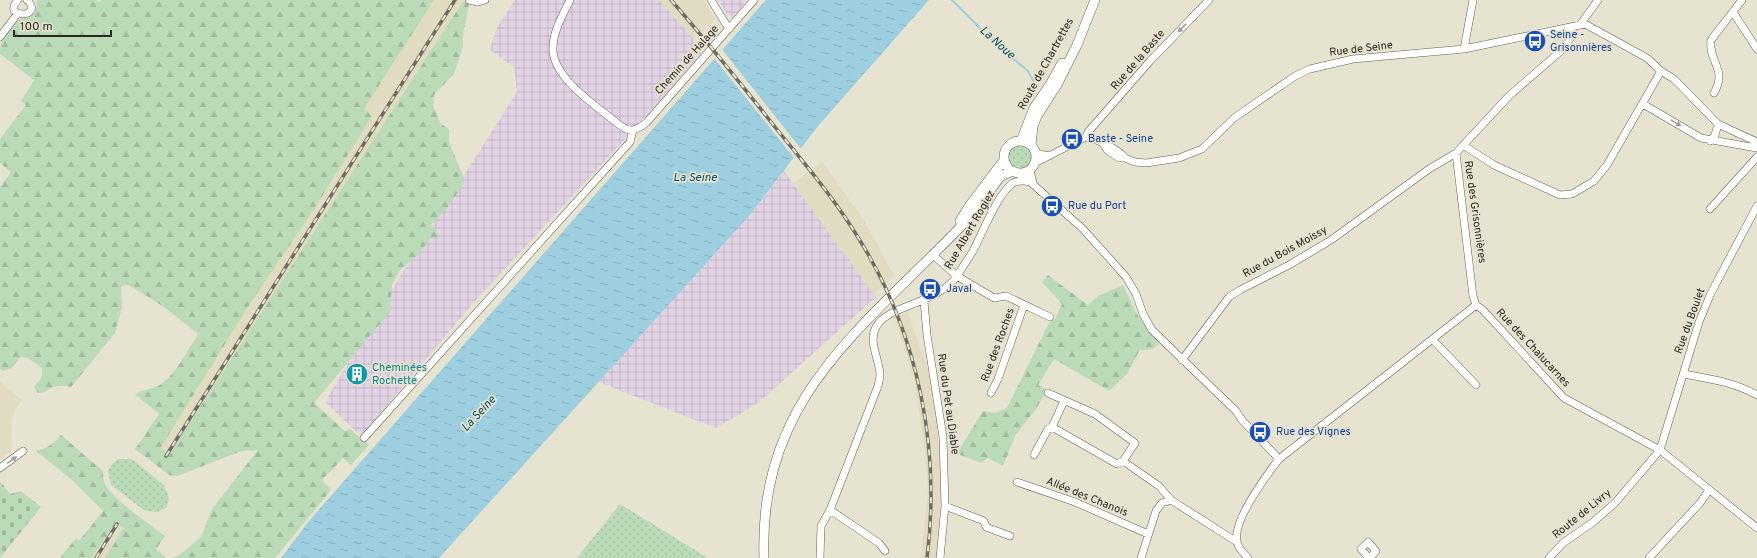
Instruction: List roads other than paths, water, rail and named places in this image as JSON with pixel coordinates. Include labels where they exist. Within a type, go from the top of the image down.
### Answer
[{"type":"main road","name":"Route de Chartrettes","points":[[1020,141],[1034,108],[1051,83],[1095,0]]},
{"type":"main road","name":"Route de Chartrettes","points":[[1033,149],[1033,126],[1037,116],[1058,83],[1077,45],[1095,0]]},
{"type":"main road","points":[[764,558],[764,530],[768,498],[782,442],[803,398],[846,341],[932,255],[980,205],[999,178],[1003,175],[1015,172],[1022,173],[1032,166],[1033,149],[1025,142],[1016,142],[1008,147],[1004,155],[1004,160],[970,205],[955,231]]},
{"type":"main road","points":[[1004,160],[1009,168],[1015,172]]},
{"type":"street","points":[[18,0],[15,6],[18,13],[23,15],[30,11],[31,6],[28,0]]},
{"type":"street","points":[[469,0],[478,2],[485,0]]},
{"type":"street","points":[[364,438],[630,142],[633,130],[623,128],[572,85],[556,67],[553,53],[554,37],[560,20],[570,0]]},
{"type":"street","points":[[711,0],[729,29]]},
{"type":"street","name":"Chemin de Halage","points":[[633,130],[640,128],[647,122],[754,0]]},
{"type":"street","name":"Rue de la Baste","points":[[1086,137],[1150,61],[1209,0]]},
{"type":"street","points":[[1464,49],[1473,0]]},
{"type":"street","name":"Rue des Grisonnières","points":[[1476,305],[1473,296],[1456,153],[1508,96],[1563,49],[1577,26],[1598,0]]},
{"type":"street","points":[[1714,93],[1720,84],[1720,76],[1710,46],[1711,40],[1742,0]]},
{"type":"street","points":[[1733,12],[1757,49]]},
{"type":"street","points":[[0,36],[18,13]]},
{"type":"street","points":[[1577,26],[1586,24],[1647,58],[1661,71],[1674,79],[1718,124],[1757,142]]},
{"type":"street","name":"Rue de Seine","points":[[1086,137],[1103,144],[1108,151],[1119,158],[1125,158],[1135,162],[1146,163],[1179,158],[1200,151],[1234,118],[1295,76],[1310,69],[1353,59],[1464,49],[1577,26]]},
{"type":"street","points":[[1463,145],[1494,165],[1560,195],[1572,194],[1594,180],[1607,165],[1661,71]]},
{"type":"street","points":[[1643,104],[1701,138],[1710,141],[1757,148]]},
{"type":"street","points":[[1710,141],[1715,135],[1718,124]]},
{"type":"street","points":[[1032,183],[1032,166],[1086,137]]},
{"type":"street","points":[[1033,149],[1049,156]]},
{"type":"street","name":"Rue du Bois Moissy","points":[[1182,360],[1229,297],[1289,265],[1331,240],[1429,169],[1456,153]]},
{"type":"street","points":[[1710,209],[1757,157]]},
{"type":"street","points":[[1015,172],[1032,183],[1083,229],[1126,277],[1136,294],[1143,314],[1152,330],[1236,411],[1242,420],[1279,459]]},
{"type":"street","name":"Rue Albert Rogiez","points":[[820,558],[821,526],[837,494],[878,386],[880,375],[873,346],[876,327],[888,315],[924,301],[947,288],[957,276],[1006,191],[1013,183],[1018,181],[1032,183]]},
{"type":"street","name":"Rue du Boulet","points":[[1660,450],[1699,322],[1711,293],[1757,206]]},
{"type":"street","name":"Rue des Roches","points":[[932,255],[957,276],[994,298],[1006,296],[1050,318]]},
{"type":"street","name":"Rue du Pet au Diable","points":[[924,301],[927,335],[944,437],[945,506],[940,558]]},
{"type":"street","name":"Rue des Roches","points":[[991,393],[998,379],[1024,305]]},
{"type":"street","points":[[1237,542],[1238,530],[1244,511],[1256,491],[1279,459],[1476,305]]},
{"type":"street","name":"Rue des Chalucarnes","points":[[1476,305],[1483,310],[1564,398],[1660,450],[1757,528]]},
{"type":"street","points":[[1433,340],[1476,385]]},
{"type":"street","points":[[1684,374],[1724,381],[1744,387],[1757,395]]},
{"type":"street","points":[[1048,393],[1095,414],[1135,443],[1123,461],[1117,464],[1052,427]]},
{"type":"street","points":[[1034,455],[1048,429],[1052,427],[1064,401]]},
{"type":"street","name":"Route de Livry","points":[[1549,558],[1563,543],[1592,523],[1615,504],[1660,450]]},
{"type":"street","points":[[0,468],[23,452]]},
{"type":"street","points":[[1123,461],[1159,486],[1171,500],[1237,542],[1248,558]]},
{"type":"street","name":"Allée des Chanois","points":[[1017,482],[1087,507],[1148,534]]},
{"type":"street","points":[[1649,558],[1700,503],[1709,490]]},
{"type":"street","points":[[1141,558],[1156,511],[1162,503],[1171,500]]},
{"type":"street","points":[[945,506],[984,521],[986,527],[1010,536]]},
{"type":"street","points":[[830,510],[879,543],[885,551]]},
{"type":"water","name":"La Seine","points":[[766,0],[929,0],[818,126],[749,216],[439,558],[281,558],[309,521]]},
{"type":"waterway","name":"La Noue","points":[[952,0],[995,43],[1028,71],[1037,88]]},
{"type":"railway","points":[[166,456],[455,0]]},
{"type":"railway","points":[[671,0],[698,31],[830,195],[850,224],[879,275],[896,313],[910,352],[920,392],[927,433],[931,475],[931,516],[927,558]]},
{"type":"railway","points":[[96,558],[117,524]]},
{"type":"place","name":"Seine - Grisonnières","points":[[1535,41]]},
{"type":"place","name":"Baste - Seine","points":[[1072,139]]},
{"type":"place","name":"Rue du Port","points":[[1052,206]]},
{"type":"place","name":"Javal","points":[[930,289]]},
{"type":"place","name":"Cheminées Rochette","points":[[357,374]]},
{"type":"place","name":"Rue des Vignes","points":[[1260,432]]}]
